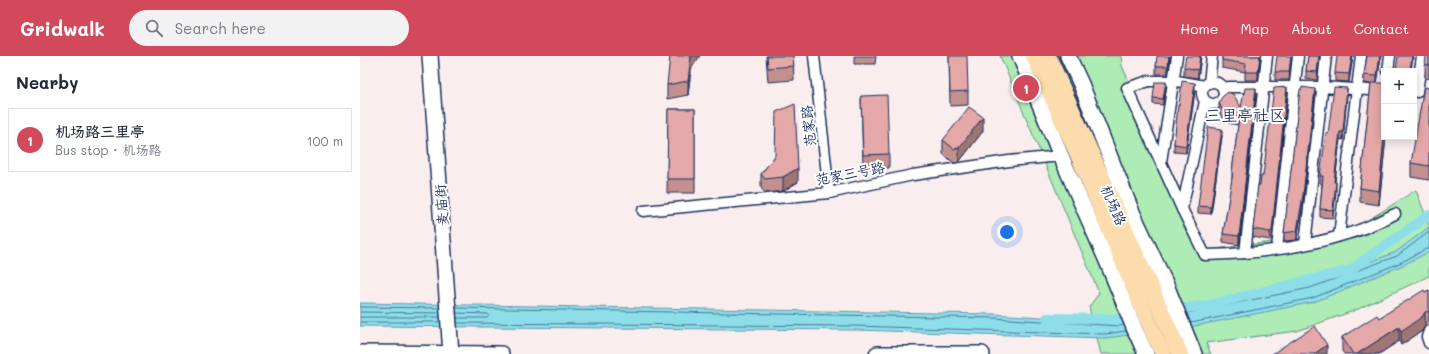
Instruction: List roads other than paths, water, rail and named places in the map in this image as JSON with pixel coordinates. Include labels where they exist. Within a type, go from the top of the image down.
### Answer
[{"type":"main road","name":"麦庙街","points":[[430,56],[451,354]]},
{"type":"main road","name":"机场路","points":[[1020,56],[1061,156],[1145,293],[1174,324],[1194,354]]},
{"type":"main road","name":"机场路","points":[[1034,56],[1079,157],[1145,293]]},
{"type":"main road","name":"机场路","points":[[1048,56],[1145,293],[1135,330],[1146,354]]},
{"type":"main road","name":"机场路","points":[[1068,56],[1081,84],[1131,210],[1154,340],[1163,354]]},
{"type":"main road","name":"机场路","points":[[1174,324],[1180,354]]},
{"type":"main road","points":[[360,353],[501,354]]},
{"type":"main road","points":[[877,354],[982,354]]},
{"type":"street","name":"范家路","points":[[814,56],[829,193]]},
{"type":"street","points":[[1161,162],[1177,56]]},
{"type":"street","points":[[1182,209],[1205,101],[1202,94],[1207,84],[1212,56]]},
{"type":"street","points":[[1245,253],[1266,56]]},
{"type":"street","points":[[1277,249],[1298,56]]},
{"type":"street","points":[[1305,244],[1326,56]]},
{"type":"street","points":[[1339,236],[1361,56]]},
{"type":"street","points":[[1388,68],[1390,56]]},
{"type":"street","points":[[1417,86],[1422,56]]},
{"type":"street","points":[[1205,101],[1212,104],[1219,102],[1224,96],[1222,86],[1216,82],[1207,84],[1173,81],[1150,81],[1126,88],[1205,255],[1245,253],[1305,244],[1350,233],[1395,214]]},
{"type":"street","points":[[1223,89],[1228,87],[1322,87],[1381,91]]},
{"type":"street","points":[[1417,92],[1429,92]]},
{"type":"street","name":"范家三号路","points":[[642,211],[829,193],[913,175],[1009,161],[1061,156]]},
{"type":"street","points":[[1429,331],[1427,337],[1429,343]]},
{"type":"water","points":[[1429,227],[1429,252],[1403,265],[1314,302],[1190,327],[1105,338],[855,330],[360,326],[360,303],[994,314],[1119,322],[1308,285],[1396,252]]},
{"type":"waterway","points":[[1171,310],[1209,305],[1350,270],[1429,215]]},
{"type":"waterway","points":[[1047,318],[1114,319],[1135,316]]},
{"type":"place","name":"机场路三里亭","points":[[1026,88]]},
{"type":"district","name":"三里亭社区","points":[[1245,114]]}]
